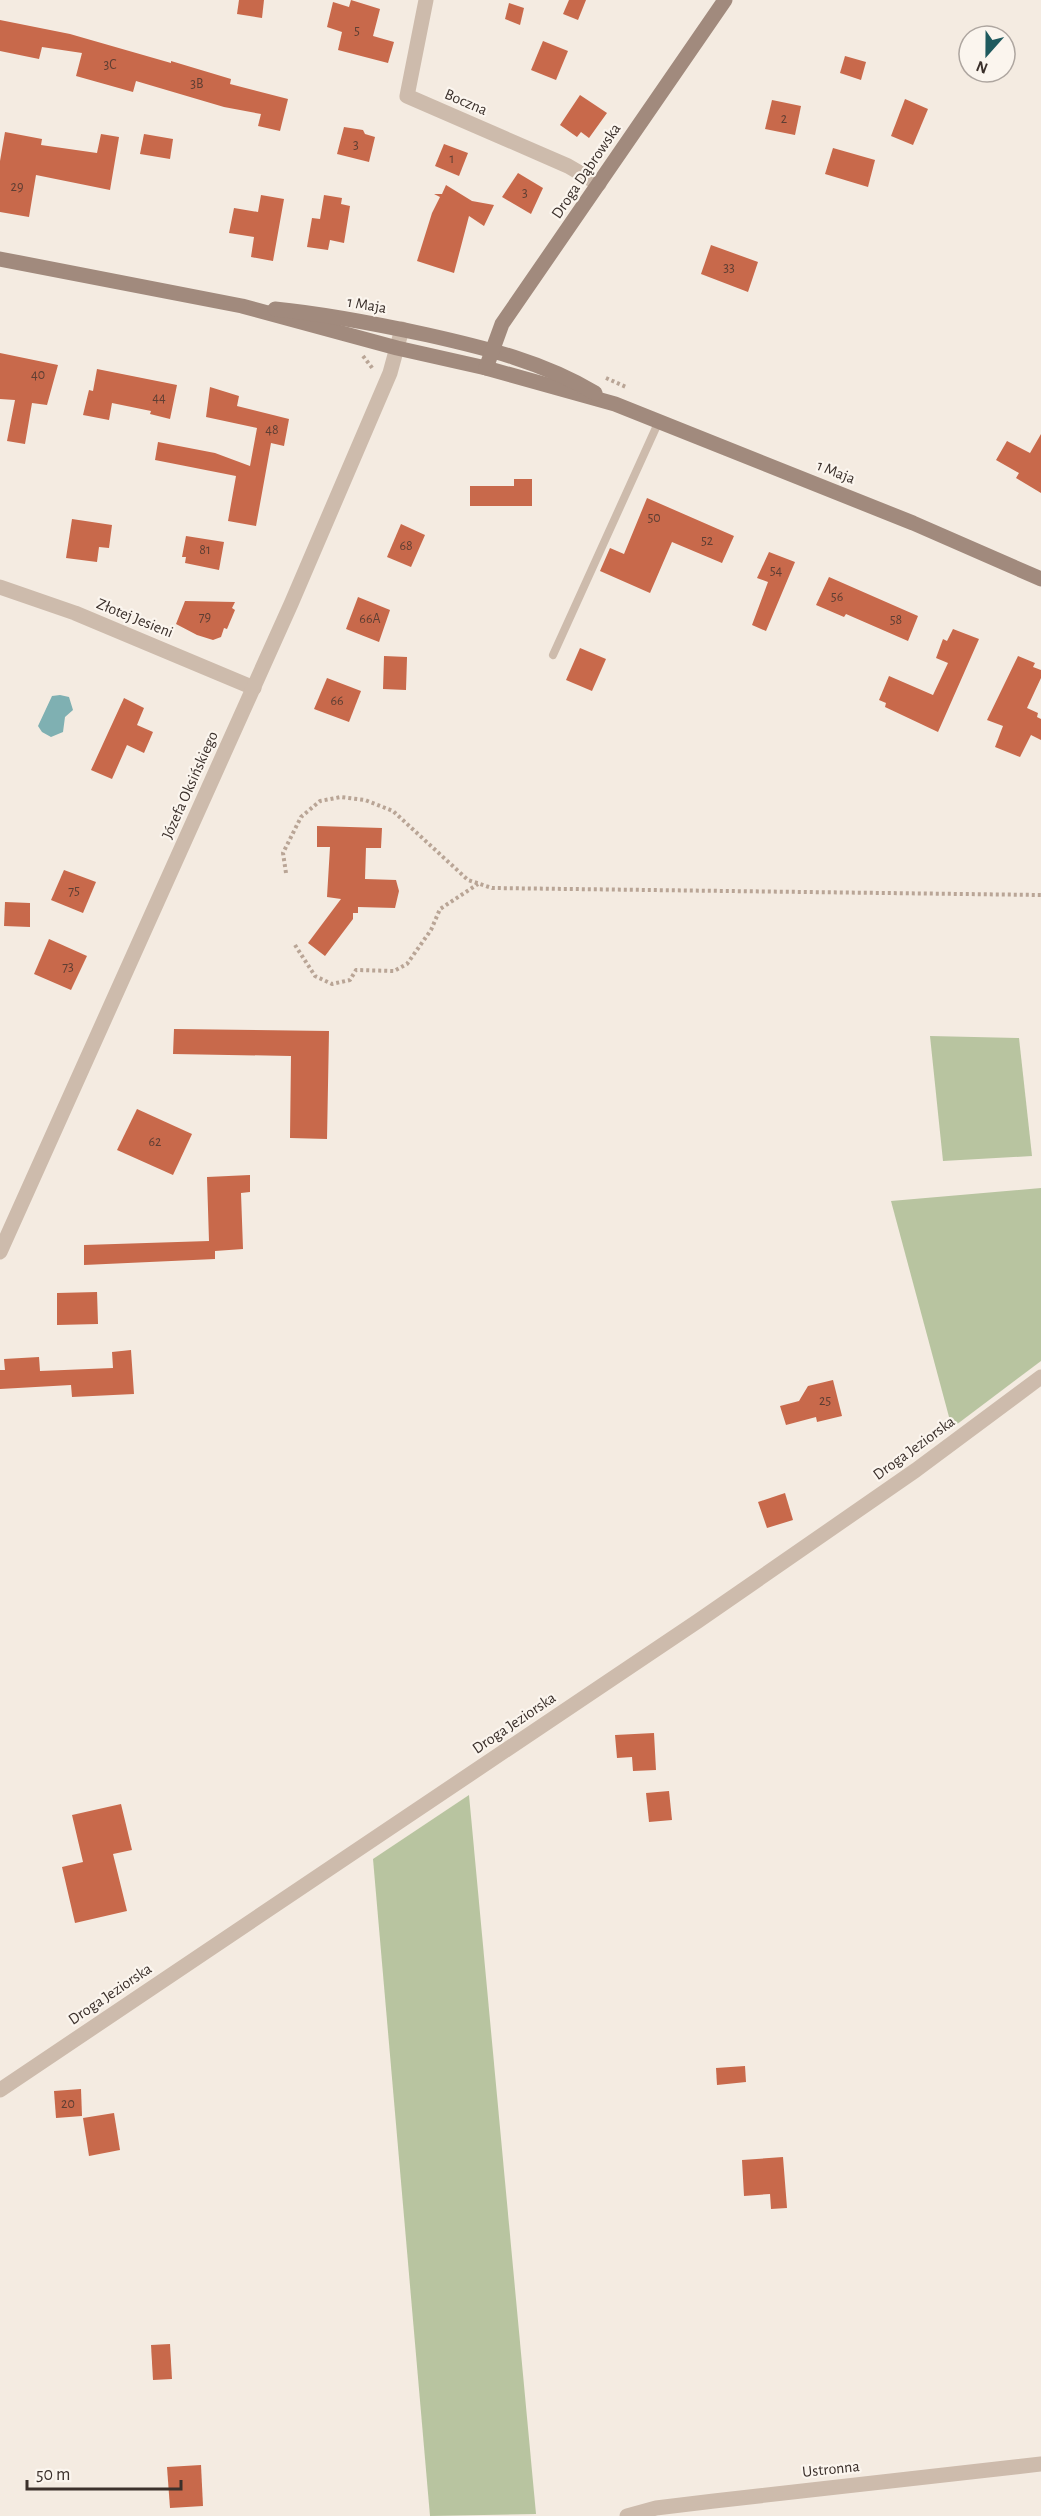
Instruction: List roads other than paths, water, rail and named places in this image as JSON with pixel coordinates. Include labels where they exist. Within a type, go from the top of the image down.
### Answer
[{"type":"main road","name":"Droga Dąbrowska","points":[[486,368],[502,324],[725,0]]},
{"type":"main road","name":"1 Maja","points":[[0,259],[242,306],[398,348],[486,368],[615,404],[903,519],[1041,579]]},
{"type":"main road","name":"1 Maja","points":[[242,306],[306,312],[402,329],[492,350],[565,376],[615,404]]},
{"type":"street","name":"Boczna","points":[[426,0],[407,96],[568,166],[599,184]]},
{"type":"street","name":"Józefa Oksińskiego","points":[[1,1247],[254,688],[382,393],[398,348],[402,329]]},
{"type":"street","name":"Złotej Jesieni","points":[[0,587],[75,613],[254,688]]},
{"type":"street","name":"Droga Jeziorska","points":[[0,2090],[698,1622],[916,1470],[1041,1377]]},
{"type":"street","name":"Ustronna","points":[[627,2516],[656,2508],[714,2500],[1041,2464]]},
{"type":"lane","points":[[553,655],[659,422]]},
{"type":"water","points":[[52,696],[69,697],[73,710],[65,717],[63,732],[51,737],[42,732],[38,726]]}]
